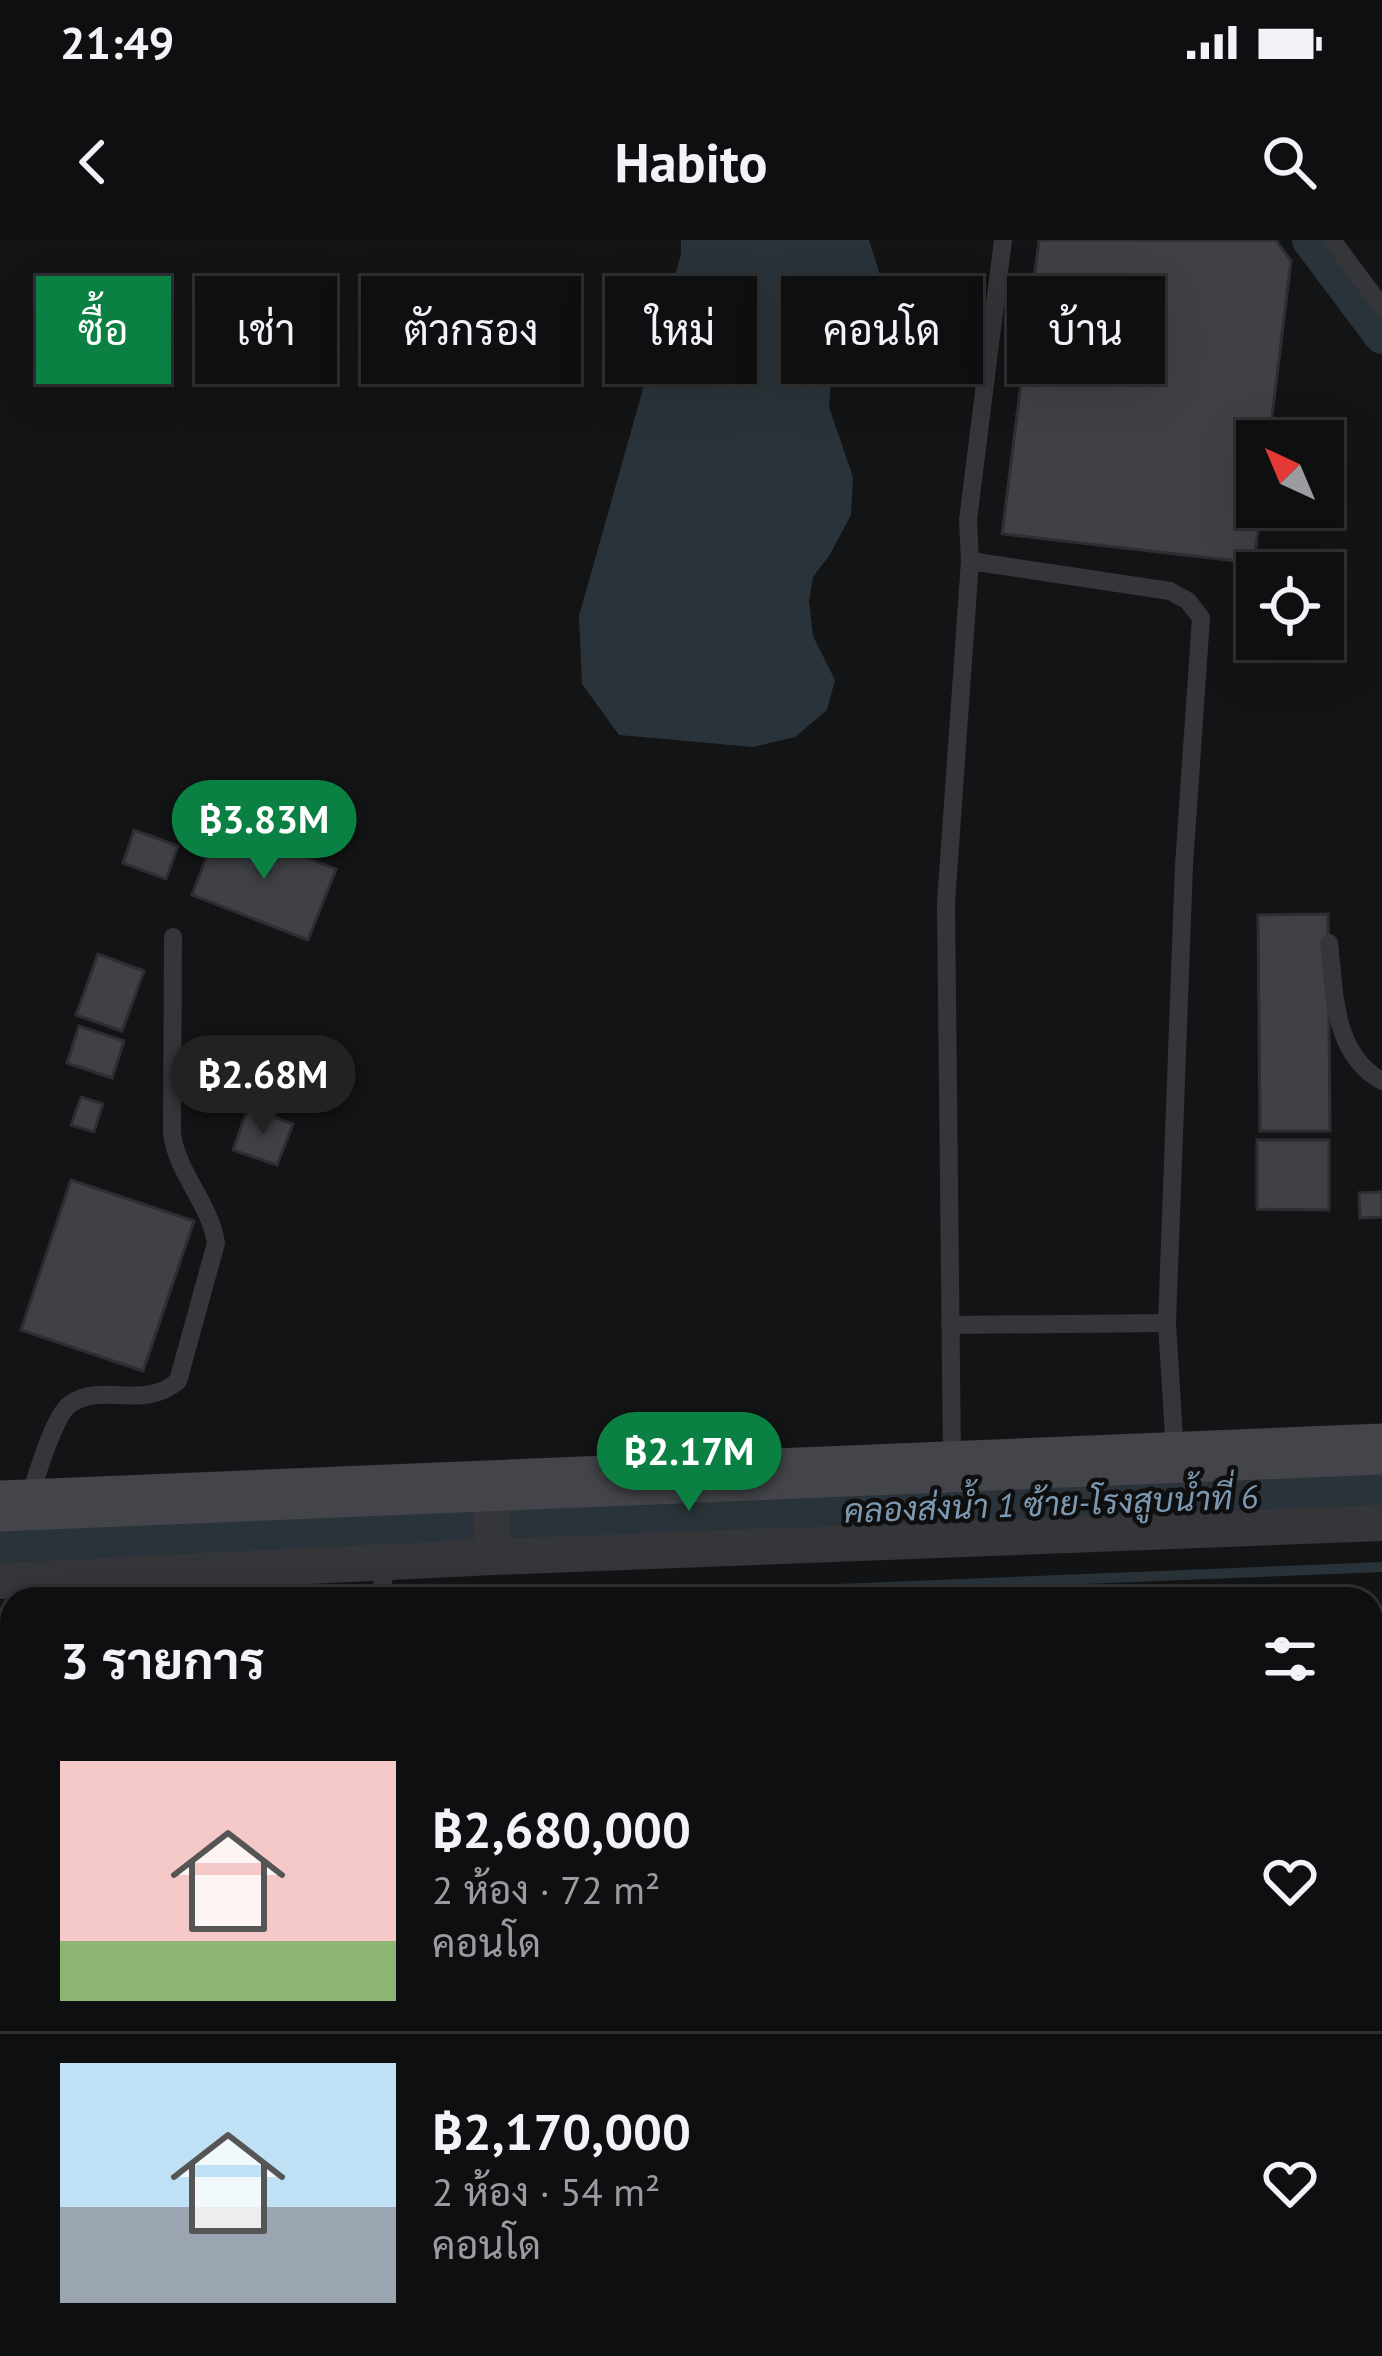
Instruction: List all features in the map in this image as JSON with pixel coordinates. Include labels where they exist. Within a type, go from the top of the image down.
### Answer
[{"type":"main road","points":[[13,1506],[492,1524],[952,1466],[1382,1449]]},
{"type":"street","points":[[0,1581],[387,1562],[492,1524],[1382,1523]]},
{"type":"lane","points":[[952,1466],[946,903],[970,561],[968,520],[1004,240]]},
{"type":"lane","points":[[1332,240],[1382,308]]},
{"type":"lane","points":[[970,561],[1170,591],[1188,601],[1201,618],[1184,865],[1167,1323],[1176,1459]]},
{"type":"lane","points":[[13,1506],[70,1403],[89,1396],[155,1395],[178,1381],[216,1243],[213,1222],[175,1156],[172,937]]},
{"type":"lane","points":[[1329,943],[1341,1035],[1382,1081]]},
{"type":"lane","points":[[950,1325],[1167,1323]]},
{"type":"lane","points":[[382,1587],[387,1562]]},
{"type":"shaded area","points":[[681,240],[869,240],[879,272],[878,276],[781,276],[781,384],[831,384],[829,407],[853,477],[851,515],[813,577],[809,601],[813,636],[835,680],[827,710],[795,737],[753,747],[619,735],[582,684],[579,616],[644,384],[757,384],[757,276],[675,276]]},
{"type":"building","points":[[1039,240],[1276,240],[1291,261],[1272,420],[1236,420],[1236,528],[1258,528],[1255,552],[1236,552],[1236,561],[1002,534],[1021,384],[1165,384],[1165,276],[1034,276]]},
{"type":"building","points":[[219,824],[336,869],[308,940],[192,895]]},
{"type":"building","points":[[134,830],[178,846],[166,879],[123,863]]},
{"type":"building","points":[[1328,914],[1330,1131],[1260,1131],[1258,915]]},
{"type":"building","points":[[98,954],[144,971],[122,1031],[76,1015]]},
{"type":"building","points":[[79,1026],[124,1041],[112,1078],[67,1063]]},
{"type":"building","points":[[81,1097],[103,1104],[94,1132],[71,1125]]},
{"type":"building","points":[[248,1108],[293,1124],[277,1165],[233,1150]]},
{"type":"building","points":[[1257,1140],[1329,1140],[1329,1210],[1257,1209]]},
{"type":"building","points":[[71,1180],[194,1221],[143,1371],[21,1330]]},
{"type":"building","points":[[1382,1192],[1382,1217],[1360,1218],[1359,1193]]},
{"type":"waterway","points":[[1310,240],[1382,336]]},
{"type":"waterway","name":"คลองส่งน้ำ 1 ซ้าย-โรงสูบน้ำที่ 6","points":[[0,1546],[1382,1489]]},
{"type":"waterway","points":[[887,1587],[1382,1567]]}]
